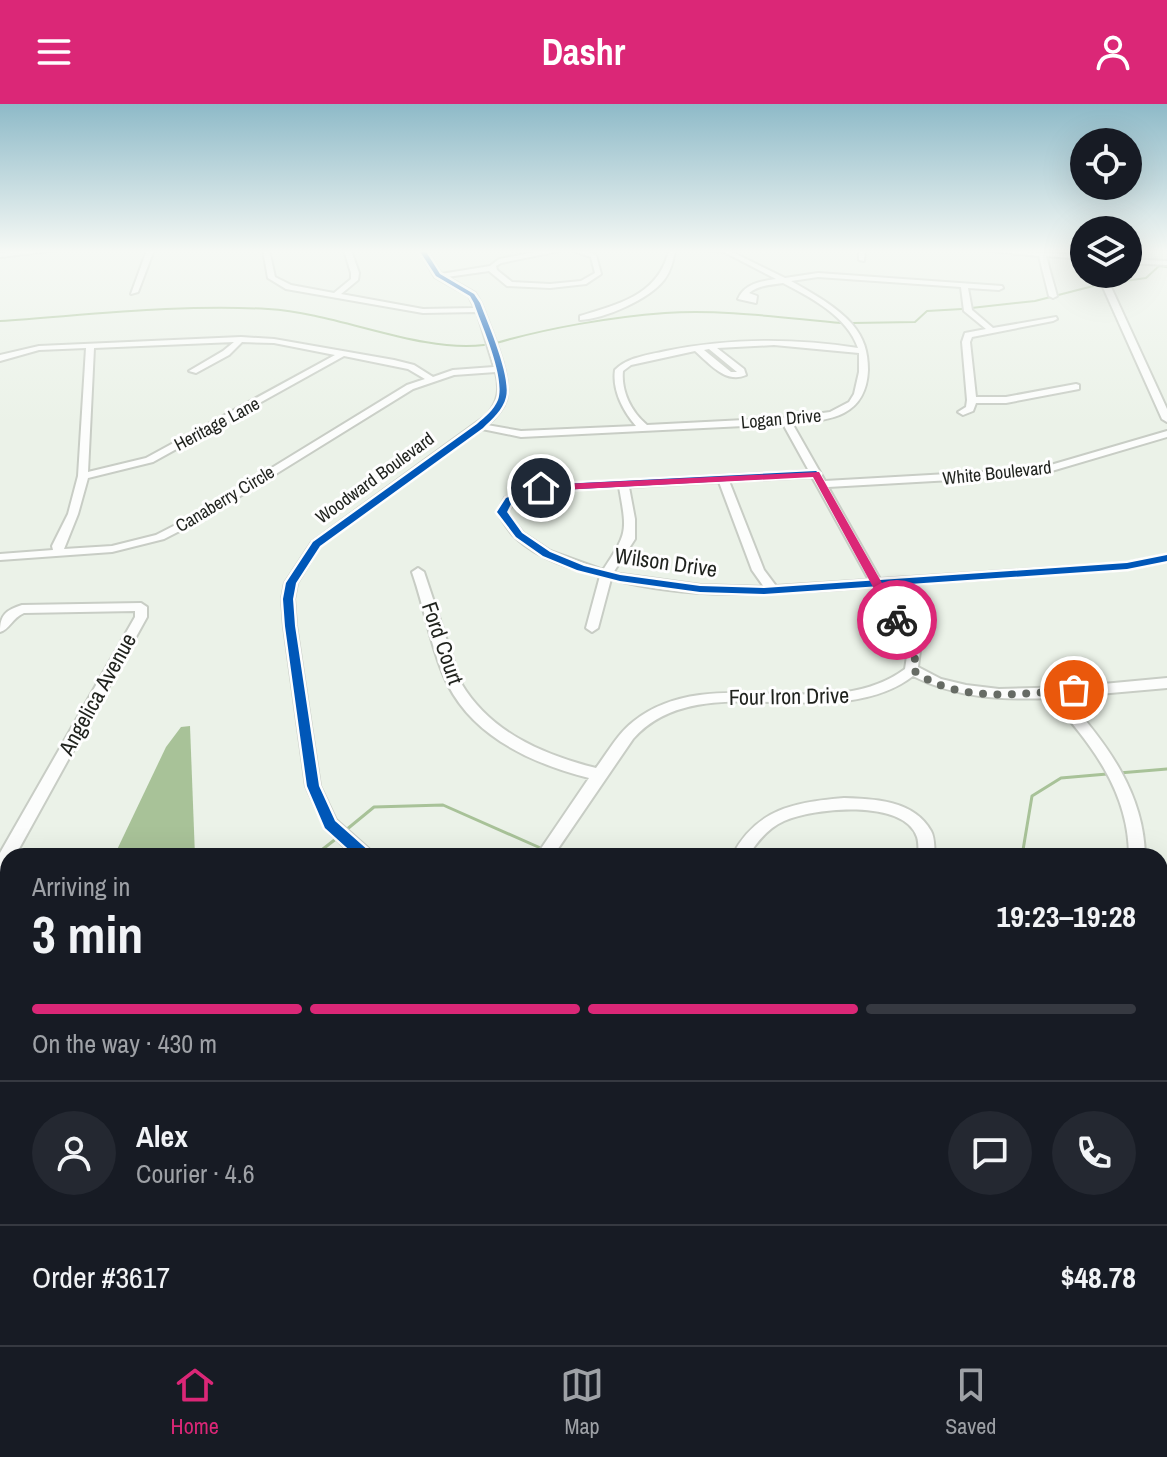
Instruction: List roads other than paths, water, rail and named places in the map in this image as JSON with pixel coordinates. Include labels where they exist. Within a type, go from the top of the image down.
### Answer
[{"type":"street","points":[[407,308],[430,312],[480,310]]},
{"type":"street","points":[[583,318],[612,308]]},
{"type":"street","points":[[827,308],[837,314],[855,334],[863,351]]},
{"type":"street","points":[[967,308],[990,329]]},
{"type":"street","points":[[1116,308],[1167,419]]},
{"type":"street","name":"Woodward Boulevard","points":[[356,848],[330,824],[313,786],[290,626],[288,599],[291,583],[316,544],[480,426],[497,409],[503,397],[500,369],[480,310]]},
{"type":"street","points":[[963,412],[970,409],[972,400],[966,340],[971,334],[1053,319]]},
{"type":"street","points":[[193,371],[226,353],[241,339]]},
{"type":"street","points":[[0,358],[30,350],[90,345],[241,339],[344,353],[406,366],[430,379]]},
{"type":"street","points":[[645,428],[636,422],[617,378],[619,370],[638,360],[710,346],[784,342],[863,351]]},
{"type":"street","points":[[59,551],[58,546],[73,514],[83,476],[90,345]]},
{"type":"street","points":[[697,348],[729,375],[742,375],[710,346]]},
{"type":"street","name":"Logan Drive","points":[[480,426],[521,434],[786,421],[828,416],[854,402],[861,387],[863,351]]},
{"type":"street","name":"Heritage Lane","points":[[83,476],[149,460],[344,353]]},
{"type":"street","name":"Canaberry Circle","points":[[0,557],[112,549],[170,532],[226,501],[398,393],[430,379],[465,371],[500,369]]},
{"type":"street","points":[[972,400],[1006,400],[1076,387]]},
{"type":"street","points":[[786,421],[914,650],[916,662],[913,670],[930,682],[961,691],[1000,694],[1167,683]]},
{"type":"street","name":"White Boulevard","points":[[819,479],[1038,472],[1167,434]]},
{"type":"street","points":[[723,478],[758,570],[772,590]]},
{"type":"street","name":"Wilson Drive","points":[[819,479],[723,478],[534,489],[509,500],[502,512],[515,530],[545,553],[606,574],[691,589],[772,590],[1127,566],[1167,558]]},
{"type":"street","points":[[592,628],[606,574],[629,539],[630,519],[623,483]]},
{"type":"street","name":"Ford Court","points":[[418,572],[455,685],[470,707],[514,742],[571,768],[600,775]]},
{"type":"street","name":"Angelica Avenue","points":[[0,628],[10,614],[22,609],[141,607],[141,617],[11,848]]},
{"type":"street","name":"Four Iron Drive","points":[[550,848],[637,726],[657,713],[685,702],[736,697],[850,697],[894,686],[905,680],[913,670]]},
{"type":"street","points":[[1052,691],[1069,709],[1120,781],[1137,829],[1137,848]]},
{"type":"street","points":[[744,848],[750,838],[781,816],[821,806],[869,803],[901,812],[918,825],[928,848]]},
{"type":"waterway","points":[[0,321],[168,309],[268,309],[322,317],[433,343],[484,345]]},
{"type":"waterway","points":[[852,323],[915,322],[927,311],[962,309]]},
{"type":"waterway","points":[[496,343],[580,324],[665,313],[731,313],[842,323]]},
{"type":"waterway","points":[[1119,773],[1167,769]]},
{"type":"waterway","points":[[1023,848],[1032,796],[1061,778],[1107,774]]},
{"type":"waterway","points":[[346,830],[374,807],[443,805],[540,848]]},
{"type":"waterway","points":[[324,848],[337,838]]}]
